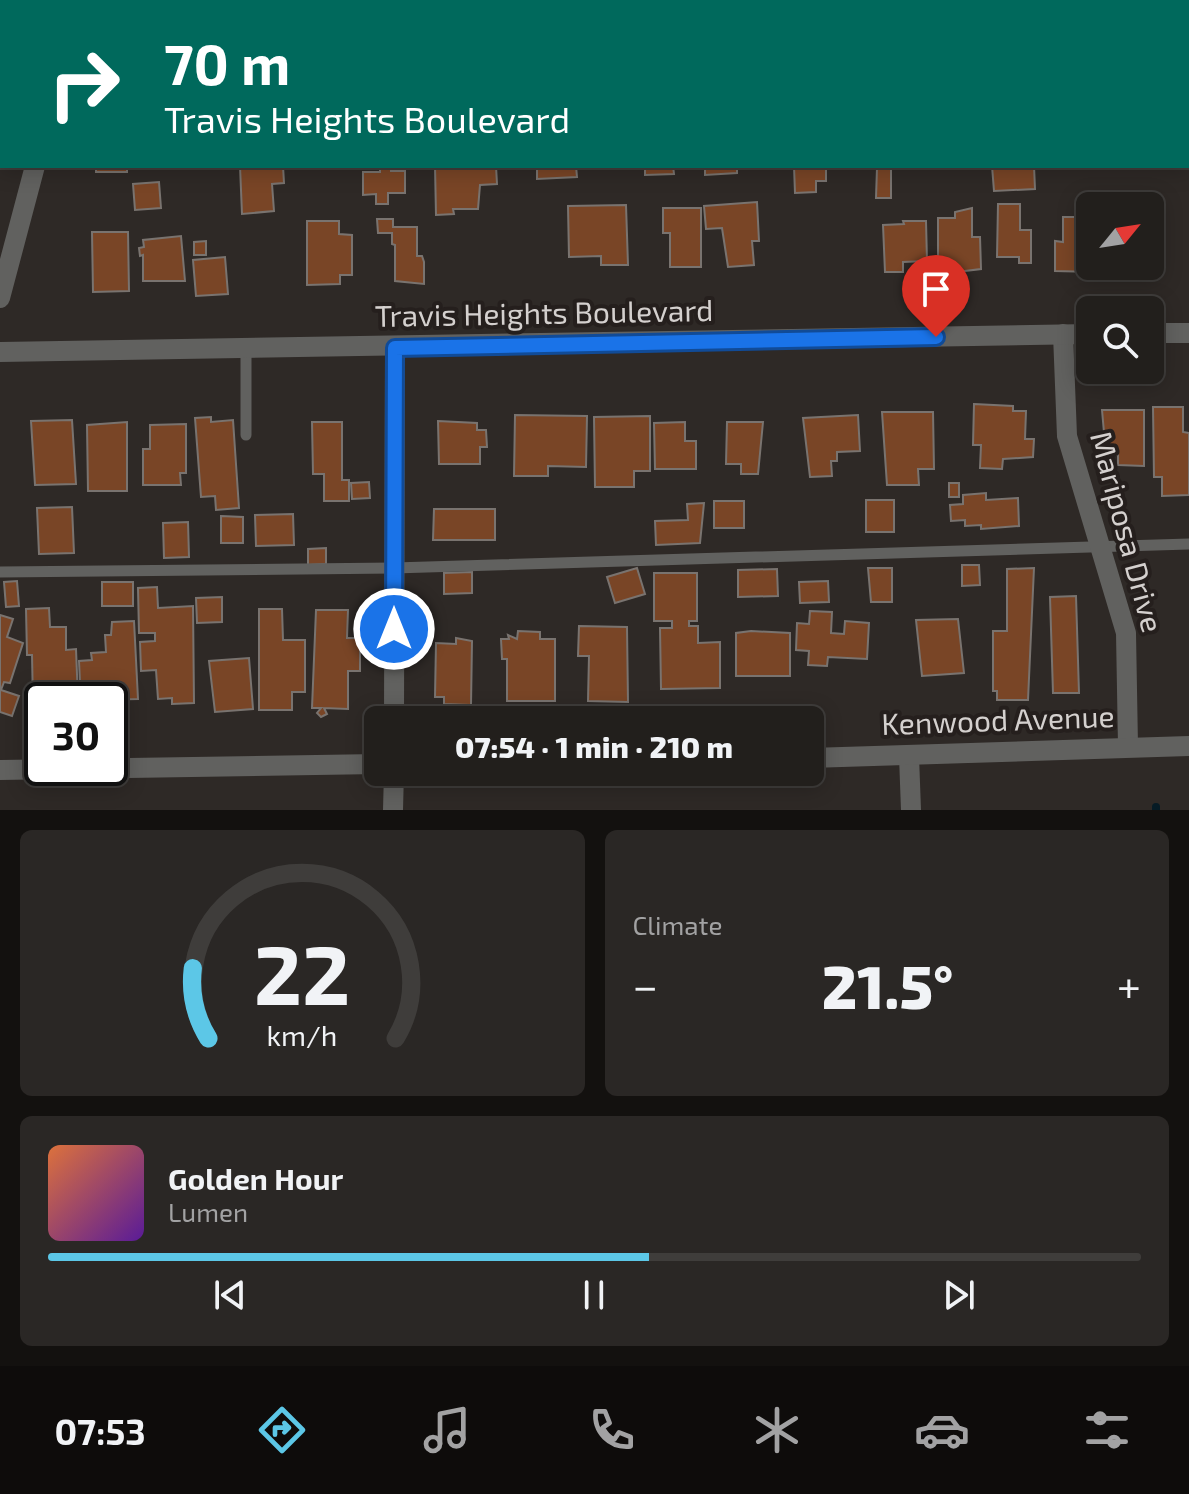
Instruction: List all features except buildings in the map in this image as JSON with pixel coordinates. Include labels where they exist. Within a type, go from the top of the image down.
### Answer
[{"type":"street","points":[[0,298],[6,251],[34,168]]},
{"type":"street","points":[[1164,333],[1189,333]]},
{"type":"street","name":"Mariposa Drive","points":[[1063,334],[1067,436],[1126,633],[1128,746]]},
{"type":"street","name":"Travis Heights Boulevard","points":[[0,352],[246,347],[395,348],[1076,334]]},
{"type":"street","points":[[394,706],[395,348]]},
{"type":"street","name":"Kenwood Avenue","points":[[824,758],[1189,746]]},
{"type":"street","points":[[909,756],[911,810]]},
{"type":"street","points":[[0,770],[364,764]]},
{"type":"street","points":[[393,810],[394,786]]},
{"type":"lane","points":[[246,347],[246,435]]},
{"type":"lane","points":[[0,572],[394,568],[1189,544]]},
{"type":"route","points":[[394,629],[395,348],[936,337]]}]
